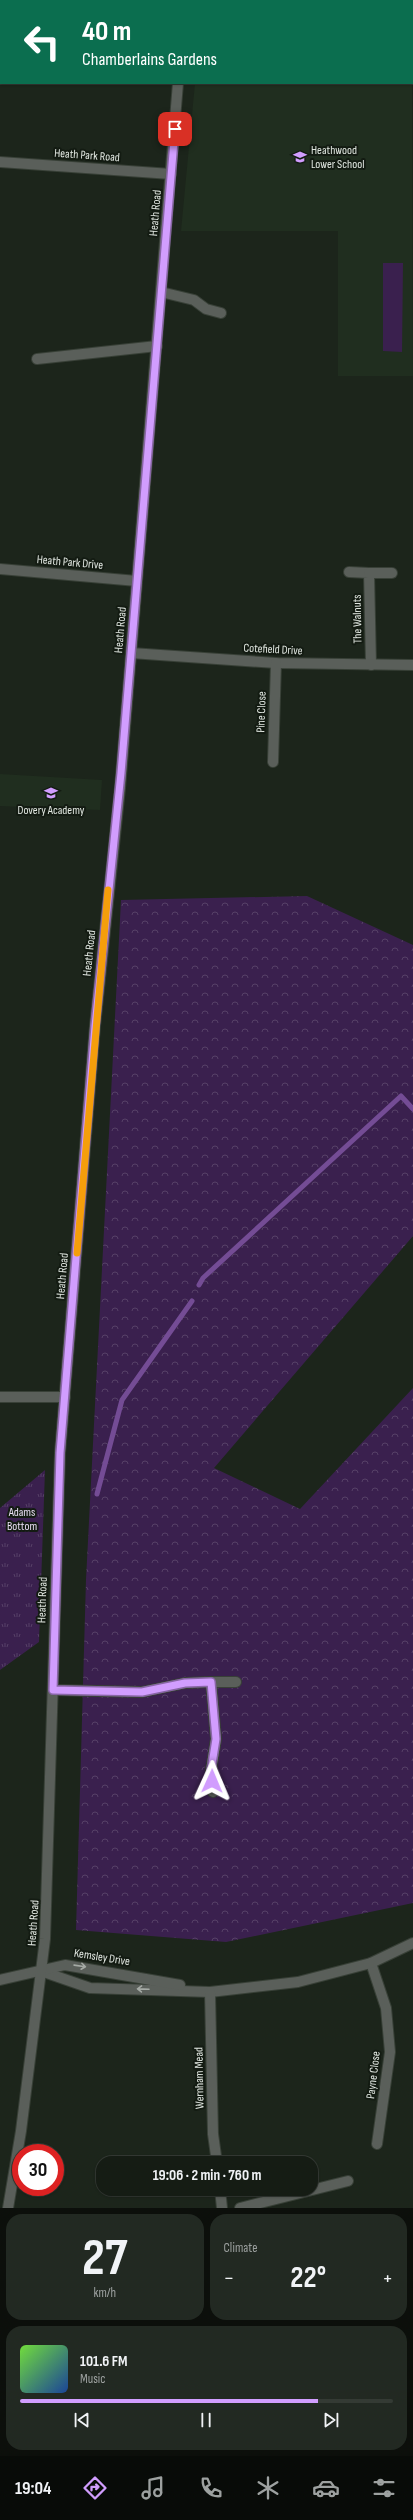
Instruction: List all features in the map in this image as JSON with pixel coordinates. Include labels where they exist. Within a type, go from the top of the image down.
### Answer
[{"type":"street","name":"Heath Road","points":[[8,2208],[42,1971],[48,1887],[60,1453],[95,1026],[120,788],[178,84]]},
{"type":"street","name":"Heath Park Road","points":[[0,162],[171,174]]},
{"type":"street","points":[[162,292],[194,300],[206,309],[221,314]]},
{"type":"street","points":[[37,360],[157,346]]},
{"type":"street","name":"Heath Park Drive","points":[[0,569],[137,581]]},
{"type":"street","points":[[349,572],[392,573]]},
{"type":"street","name":"The Walnuts","points":[[368,573],[371,665]]},
{"type":"street","name":"Cotefield Drive","points":[[131,653],[276,663],[413,665]]},
{"type":"street","name":"Pine Close","points":[[273,762],[276,663]]},
{"type":"street","points":[[0,1397],[65,1396]]},
{"type":"street","points":[[211,1682],[216,1739],[211,1770],[213,1792]]},
{"type":"street","points":[[53,1690],[142,1692],[185,1683],[236,1682]]},
{"type":"street","name":"Kemsley Drive","points":[[42,1971],[90,1988],[210,1992],[298,1982],[370,1963],[413,1943]]},
{"type":"street","name":"Payne Close","points":[[370,1963],[386,2008],[390,2052],[377,2144]]},
{"type":"street","name":"Kemsley Drive","points":[[42,1971],[65,1965],[76,1966],[210,1992]]},
{"type":"street","points":[[0,1980],[42,1971]]},
{"type":"street","name":"Wernham Mead","points":[[210,1992],[213,2134],[216,2156]]},
{"type":"street","points":[[240,2208],[348,2181]]},
{"type":"street","points":[[221,2196],[222,2208]]},
{"type":"shaded area","name":"Heathwood Lower School","points":[[195,84],[412,84],[413,376],[338,376],[338,231],[181,231]]},
{"type":"shaded area","name":"Dovery Academy","points":[[0,774],[102,780],[100,810],[0,806]]},
{"type":"green space","points":[[383,263],[403,263],[402,352],[383,351]]},
{"type":"green space","points":[[307,896],[413,945],[413,1236],[214,1468],[300,1509],[413,1388],[413,1903],[226,1942],[76,1930],[86,1580],[121,900]]},
{"type":"green space","name":"Adams Bottom","points":[[45,1470],[39,1642],[0,1670],[0,1508]]},
{"type":"waterway","points":[[199,1285],[203,1278],[401,1096],[413,1109]]},
{"type":"waterway","points":[[97,1494],[122,1400],[192,1301]]},
{"type":"slow traffic","points":[[77,1253],[95,1026],[108,890]]},
{"type":"place","name":"Heathwood Lower School","points":[[300,157]]},
{"type":"place","name":"Dovery Academy","points":[[51,793]]},
{"type":"route","points":[[175,129],[120,788],[95,1026],[60,1453],[53,1690],[142,1692],[185,1683],[211,1682],[216,1739],[211,1770],[212,1781]]}]
